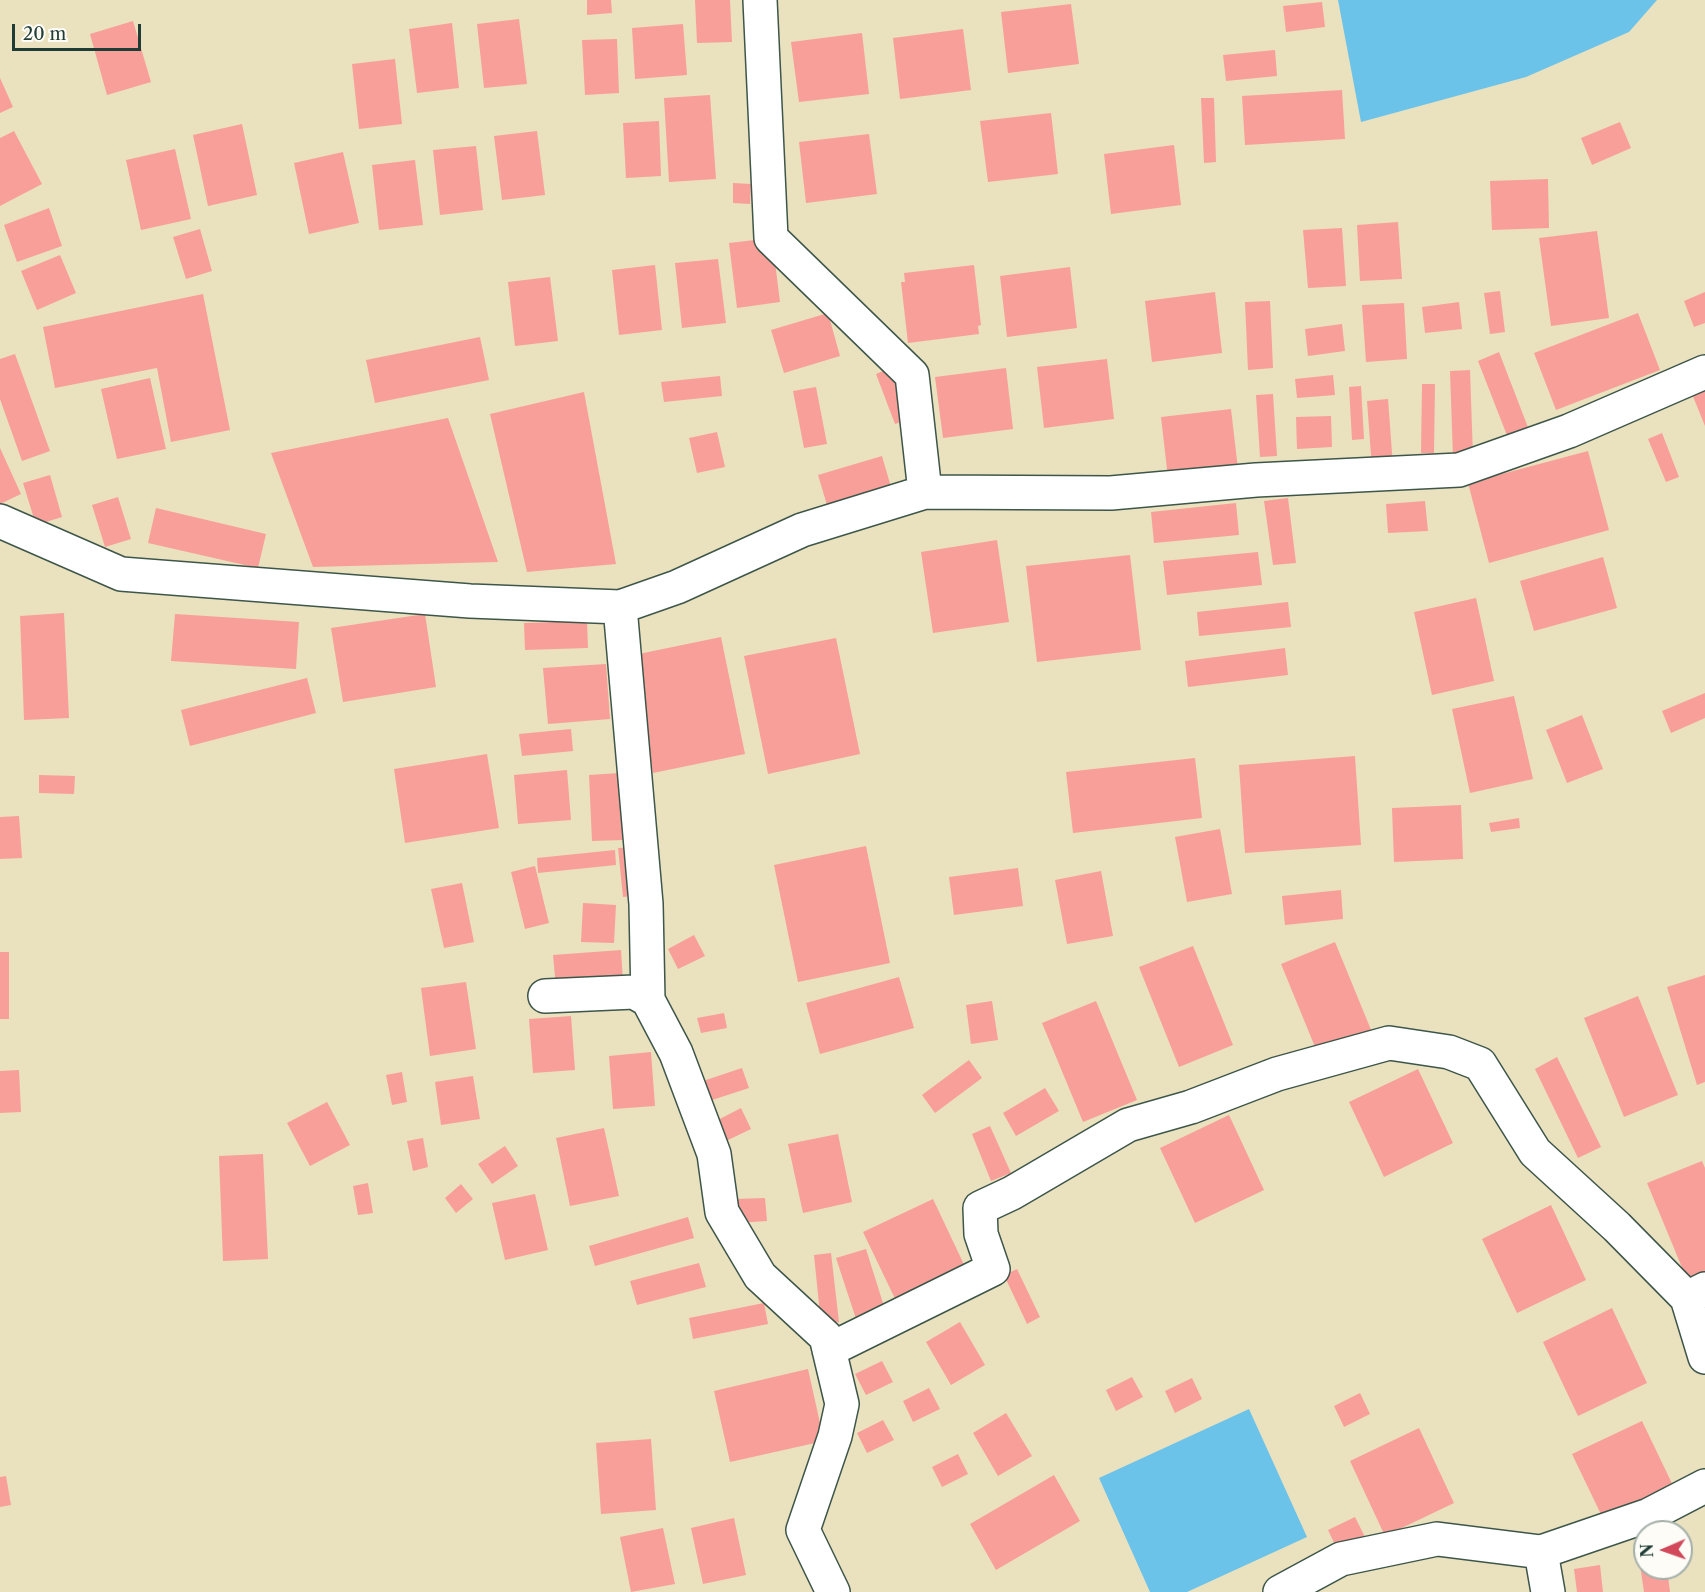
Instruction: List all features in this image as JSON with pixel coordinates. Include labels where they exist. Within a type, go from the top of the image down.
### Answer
[{"type":"street","points":[[760,0],[771,238],[912,375],[925,492]]},
{"type":"street","points":[[0,521],[121,574],[470,601],[620,607],[677,587],[802,530],[925,492],[1111,493],[1256,480],[1459,470],[1569,431],[1705,372]]},
{"type":"street","points":[[620,607],[646,904],[648,1000],[676,1053],[714,1154],[722,1212],[760,1276],[826,1337],[842,1404],[835,1436],[803,1530],[833,1592]]},
{"type":"street","points":[[545,996],[634,992],[648,1000]]},
{"type":"street","points":[[829,1350],[993,1269],[981,1234],[980,1208],[1012,1193],[1128,1125],[1191,1107],[1277,1074],[1389,1043],[1449,1052],[1480,1064],[1535,1152],[1617,1227],[1696,1293],[1705,1357]]},
{"type":"street","points":[[1280,1592],[1341,1559],[1437,1539],[1541,1552],[1649,1515],[1705,1486]]},
{"type":"street","points":[[1541,1552],[1548,1592]]},
{"type":"water","points":[[1338,0],[1657,0],[1629,32],[1526,77],[1361,122]]},
{"type":"water","points":[[1249,1409],[1307,1537],[1187,1592],[1150,1592],[1099,1478]]},
{"type":"building","points":[[587,0],[611,0],[612,13],[587,15]]},
{"type":"building","points":[[695,0],[730,0],[732,42],[697,43]]},
{"type":"building","points":[[1322,2],[1325,27],[1286,32],[1283,6]]},
{"type":"building","points":[[1071,4],[1079,64],[1008,73],[1001,12]]},
{"type":"building","points":[[519,19],[527,84],[484,88],[477,24]]},
{"type":"building","points":[[133,21],[151,82],[107,95],[90,34]]},
{"type":"building","points":[[452,23],[459,88],[417,93],[409,29]]},
{"type":"building","points":[[683,24],[687,75],[635,79],[632,28]]},
{"type":"building","points":[[963,29],[971,90],[900,99],[893,38]]},
{"type":"building","points":[[862,33],[869,94],[799,102],[791,42]]},
{"type":"building","points":[[617,39],[619,93],[585,95],[582,40]]},
{"type":"building","points":[[1275,50],[1277,76],[1226,81],[1223,55]]},
{"type":"building","points":[[395,59],[402,124],[359,129],[352,64]]},
{"type":"building","points":[[0,78],[13,107],[0,113]]},
{"type":"building","points":[[1342,90],[1345,139],[1245,145],[1242,96]]},
{"type":"building","points":[[710,95],[716,179],[669,182],[664,98]]},
{"type":"building","points":[[1201,98],[1214,98],[1216,162],[1204,163]]},
{"type":"building","points":[[1051,113],[1058,174],[988,182],[980,121]]},
{"type":"building","points":[[659,121],[661,176],[626,178],[623,123]]},
{"type":"building","points":[[1620,122],[1631,148],[1592,165],[1581,138]]},
{"type":"building","points":[[242,124],[257,195],[208,206],[193,135]]},
{"type":"building","points":[[14,131],[42,184],[0,206],[0,138]]},
{"type":"building","points":[[537,131],[545,195],[502,200],[494,136]]},
{"type":"building","points":[[869,134],[877,194],[806,203],[799,142]]},
{"type":"building","points":[[1174,145],[1181,205],[1111,214],[1104,154]]},
{"type":"building","points":[[476,146],[483,210],[440,215],[433,150]]},
{"type":"building","points":[[175,149],[191,219],[141,230],[126,160]]},
{"type":"building","points":[[343,152],[359,223],[309,234],[294,163]]},
{"type":"building","points":[[415,160],[423,225],[379,230],[372,165]]},
{"type":"building","points":[[1548,179],[1549,228],[1492,230],[1490,181]]},
{"type":"building","points":[[733,183],[751,184],[750,204],[733,203]]},
{"type":"building","points":[[49,208],[62,246],[17,262],[4,225]]},
{"type":"building","points":[[1398,222],[1402,279],[1360,281],[1357,225]]},
{"type":"building","points":[[1342,228],[1346,286],[1308,288],[1303,230]]},
{"type":"building","points":[[200,229],[212,271],[186,279],[173,237]]},
{"type":"building","points":[[1597,231],[1609,318],[1551,326],[1539,238]]},
{"type":"building","points":[[772,238],[780,302],[737,308],[729,243]]},
{"type":"building","points":[[60,255],[76,293],[37,310],[21,271]]},
{"type":"building","points":[[718,259],[726,323],[682,328],[675,263]]},
{"type":"building","points":[[655,265],[662,330],[619,335],[612,270]]},
{"type":"building","points":[[974,265],[981,325],[978,326],[979,334],[908,343],[901,282],[905,282],[904,273]]},
{"type":"building","points":[[1070,267],[1077,328],[1007,337],[1000,276]]},
{"type":"building","points":[[550,277],[558,341],[515,346],[508,282]]},
{"type":"building","points":[[1500,291],[1505,332],[1490,334],[1484,293]]},
{"type":"building","points":[[1215,292],[1222,353],[1152,362],[1145,301]]},
{"type":"building","points":[[1705,292],[1705,323],[1694,327],[1684,301]]},
{"type":"building","points":[[203,294],[230,430],[171,442],[157,368],[55,388],[43,327]]},
{"type":"building","points":[[1270,301],[1273,368],[1248,370],[1245,302]]},
{"type":"building","points":[[1459,302],[1462,329],[1425,333],[1422,307]]},
{"type":"building","points":[[1404,303],[1407,359],[1366,362],[1362,305]]},
{"type":"building","points":[[828,313],[840,356],[784,373],[771,330]]},
{"type":"building","points":[[1638,313],[1660,370],[1556,410],[1534,353]]},
{"type":"building","points":[[1342,324],[1345,351],[1308,356],[1305,329]]},
{"type":"building","points":[[480,337],[489,380],[375,403],[366,360]]},
{"type":"building","points":[[1499,352],[1529,430],[1508,438],[1478,361]]},
{"type":"building","points":[[15,354],[50,451],[22,461],[0,399],[0,359]]},
{"type":"building","points":[[1107,359],[1114,419],[1044,428],[1037,367]]},
{"type":"building","points":[[890,368],[910,419],[895,424],[876,374]]},
{"type":"building","points":[[1006,368],[1013,429],[943,438],[935,377]]},
{"type":"building","points":[[1470,370],[1473,457],[1453,458],[1450,371]]},
{"type":"building","points":[[1333,375],[1335,395],[1297,398],[1295,379]]},
{"type":"building","points":[[720,376],[722,396],[664,402],[661,382]]},
{"type":"building","points":[[150,378],[166,449],[117,459],[101,389]]},
{"type":"building","points":[[1705,383],[1705,426],[1690,389]]},
{"type":"building","points":[[1422,384],[1435,384],[1434,453],[1421,453]]},
{"type":"building","points":[[1361,386],[1364,439],[1352,440],[1349,387]]},
{"type":"building","points":[[816,387],[827,444],[804,448],[793,391]]},
{"type":"building","points":[[584,392],[616,564],[527,572],[490,414]]},
{"type":"building","points":[[1273,394],[1277,456],[1260,457],[1256,395]]},
{"type":"building","points":[[1388,399],[1393,466],[1372,468],[1367,401]]},
{"type":"building","points":[[1231,409],[1238,469],[1168,478],[1161,417]]},
{"type":"building","points":[[1331,416],[1332,447],[1297,449],[1296,417]]},
{"type":"building","points":[[448,418],[498,562],[313,567],[271,453]]},
{"type":"building","points":[[717,432],[725,467],[697,473],[689,438]]},
{"type":"building","points":[[1662,433],[1679,477],[1666,482],[1648,439]]},
{"type":"building","points":[[0,448],[21,494],[0,504]]},
{"type":"building","points":[[1588,451],[1609,530],[1489,563],[1468,483]]},
{"type":"building","points":[[882,456],[891,487],[827,505],[818,475]]},
{"type":"building","points":[[50,475],[62,517],[36,525],[23,483]]},
{"type":"building","points":[[118,497],[131,539],[105,547],[92,505]]},
{"type":"building","points":[[1288,498],[1296,563],[1273,565],[1264,501]]},
{"type":"building","points":[[1425,501],[1428,531],[1388,533],[1386,504]]},
{"type":"building","points":[[1236,503],[1239,535],[1154,543],[1151,512]]},
{"type":"building","points":[[156,508],[266,534],[258,568],[148,543]]},
{"type":"building","points":[[997,540],[1009,622],[933,633],[921,552]]},
{"type":"building","points":[[1258,552],[1262,585],[1167,595],[1163,561]]},
{"type":"building","points":[[1130,555],[1141,650],[1037,662],[1026,566]]},
{"type":"building","points":[[1603,557],[1617,608],[1534,631],[1520,581]]},
{"type":"building","points":[[1476,598],[1494,681],[1432,695],[1414,612]]},
{"type":"building","points":[[1288,602],[1291,627],[1199,636],[1197,612]]},
{"type":"building","points":[[64,613],[69,718],[24,720],[20,616]]},
{"type":"building","points":[[175,614],[299,622],[296,669],[171,661]]},
{"type":"building","points":[[425,614],[436,687],[343,702],[331,628]]},
{"type":"building","points":[[587,621],[588,648],[525,650],[524,623]]},
{"type":"building","points":[[721,637],[745,754],[653,773],[629,656]]},
{"type":"building","points":[[836,638],[860,754],[768,774],[744,656]]},
{"type":"building","points":[[1285,648],[1288,675],[1188,687],[1185,661]]},
{"type":"building","points":[[606,664],[610,719],[548,724],[543,668]]},
{"type":"building","points":[[307,678],[316,713],[190,746],[181,710]]},
{"type":"building","points":[[1705,693],[1705,718],[1671,733],[1662,711]]},
{"type":"building","points":[[1514,696],[1533,779],[1470,793],[1452,709]]},
{"type":"building","points":[[1582,715],[1603,769],[1567,783],[1546,730]]},
{"type":"building","points":[[571,729],[573,751],[522,756],[519,734]]},
{"type":"building","points":[[487,754],[499,828],[405,843],[394,769]]},
{"type":"building","points":[[1355,756],[1361,845],[1245,853],[1239,765]]},
{"type":"building","points":[[1195,758],[1202,818],[1073,833],[1066,772]]},
{"type":"building","points":[[567,770],[571,820],[518,824],[514,775]]},
{"type":"building","points":[[620,773],[623,840],[592,841],[589,775]]},
{"type":"building","points":[[39,775],[75,776],[74,794],[39,793]]},
{"type":"building","points":[[1461,805],[1463,859],[1394,862],[1392,808]]},
{"type":"building","points":[[19,816],[22,858],[0,859],[0,817]]},
{"type":"building","points":[[1519,818],[1520,828],[1491,832],[1489,823]]},
{"type":"building","points":[[1220,829],[1232,894],[1187,902],[1175,837]]},
{"type":"building","points":[[866,846],[890,963],[798,982],[774,865]]},
{"type":"building","points":[[634,847],[640,895],[623,897],[618,848]]},
{"type":"building","points":[[615,850],[616,865],[538,873],[537,858]]},
{"type":"building","points":[[535,866],[549,923],[525,929],[511,872]]},
{"type":"building","points":[[1018,868],[1023,906],[954,915],[949,877]]},
{"type":"building","points":[[1101,871],[1113,936],[1067,944],[1055,880]]},
{"type":"building","points":[[462,883],[474,942],[444,948],[431,889]]},
{"type":"building","points":[[1341,890],[1343,919],[1285,925],[1282,896]]},
{"type":"building","points":[[583,903],[616,905],[614,943],[581,942]]},
{"type":"building","points":[[694,935],[705,956],[678,969],[668,949]]},
{"type":"building","points":[[1335,942],[1376,1042],[1322,1064],[1281,964]]},
{"type":"building","points":[[1193,946],[1233,1045],[1179,1067],[1139,967]]},
{"type":"building","points":[[621,950],[623,982],[556,987],[553,955]]},
{"type":"building","points":[[0,952],[9,952],[9,1019],[0,1019]]},
{"type":"building","points":[[1705,975],[1705,1082],[1697,1085],[1667,987]]},
{"type":"building","points":[[899,977],[914,1028],[820,1054],[806,1003]]},
{"type":"building","points":[[466,982],[476,1049],[430,1056],[421,988]]},
{"type":"building","points":[[1638,996],[1678,1095],[1624,1117],[1584,1018]]},
{"type":"building","points":[[992,1001],[998,1040],[971,1044],[966,1005]]},
{"type":"building","points":[[1096,1001],[1137,1100],[1083,1122],[1042,1023]]},
{"type":"building","points":[[724,1013],[727,1028],[701,1033],[697,1018]]},
{"type":"building","points":[[571,1016],[575,1070],[533,1073],[529,1019]]},
{"type":"building","points":[[651,1052],[655,1106],[613,1109],[609,1056]]},
{"type":"building","points":[[1557,1057],[1601,1147],[1578,1158],[1535,1069]]},
{"type":"building","points":[[969,1060],[982,1078],[935,1113],[922,1095]]},
{"type":"building","points":[[742,1068],[749,1088],[709,1101],[703,1081]]},
{"type":"building","points":[[1418,1069],[1453,1143],[1384,1177],[1349,1102]]},
{"type":"building","points":[[19,1070],[21,1112],[0,1113],[0,1071]]},
{"type":"building","points":[[402,1072],[407,1102],[392,1105],[386,1075]]},
{"type":"building","points":[[473,1076],[480,1119],[441,1125],[435,1082]]},
{"type":"building","points":[[1045,1088],[1059,1111],[1016,1136],[1003,1113]]},
{"type":"building","points":[[327,1102],[350,1145],[310,1166],[287,1123]]},
{"type":"building","points":[[741,1108],[751,1129],[724,1142],[714,1122]]},
{"type":"building","points":[[1229,1115],[1264,1190],[1195,1223],[1160,1148]]},
{"type":"building","points":[[990,1126],[1011,1173],[991,1181],[972,1134]]},
{"type":"building","points":[[604,1128],[619,1196],[570,1206],[556,1138]]},
{"type":"building","points":[[838,1134],[852,1202],[803,1213],[788,1144]]},
{"type":"building","points":[[423,1138],[428,1167],[413,1171],[407,1141]]},
{"type":"building","points":[[505,1146],[518,1166],[492,1184],[478,1164]]},
{"type":"building","points":[[263,1154],[268,1259],[223,1261],[219,1156]]},
{"type":"building","points":[[1702,1161],[1705,1168],[1705,1275],[1688,1282],[1647,1183]]},
{"type":"building","points":[[368,1183],[373,1213],[358,1215],[353,1186]]},
{"type":"building","points":[[461,1184],[473,1199],[456,1213],[445,1198]]},
{"type":"building","points":[[535,1194],[548,1250],[505,1260],[492,1203]]},
{"type":"building","points":[[765,1198],[767,1221],[737,1223],[735,1199]]},
{"type":"building","points":[[933,1199],[968,1273],[899,1307],[863,1232]]},
{"type":"building","points":[[1551,1205],[1586,1280],[1517,1313],[1482,1239]]},
{"type":"building","points":[[688,1217],[694,1238],[595,1266],[589,1246]]},
{"type":"building","points":[[866,1249],[887,1316],[858,1325],[836,1258]]},
{"type":"building","points":[[831,1253],[839,1322],[821,1324],[814,1255]]},
{"type":"building","points":[[699,1263],[706,1287],[637,1305],[630,1281]]},
{"type":"building","points":[[1017,1269],[1040,1317],[1027,1324],[1004,1275]]},
{"type":"building","points":[[764,1303],[768,1324],[693,1339],[689,1318]]},
{"type":"building","points":[[1612,1308],[1647,1383],[1578,1416],[1543,1342]]},
{"type":"building","points":[[960,1322],[985,1365],[951,1385],[926,1342]]},
{"type":"building","points":[[882,1361],[893,1382],[866,1395],[855,1374]]},
{"type":"building","points":[[808,1369],[824,1441],[730,1462],[714,1391]]},
{"type":"building","points":[[1132,1377],[1143,1397],[1116,1411],[1106,1390]]},
{"type":"building","points":[[1192,1378],[1202,1399],[1175,1413],[1165,1391]]},
{"type":"building","points":[[929,1388],[940,1409],[913,1422],[903,1401]]},
{"type":"building","points":[[1360,1393],[1370,1414],[1344,1427],[1334,1406]]},
{"type":"building","points":[[1006,1413],[1032,1456],[998,1476],[973,1433]]},
{"type":"building","points":[[883,1420],[894,1440],[867,1453],[857,1433]]},
{"type":"building","points":[[1642,1421],[1678,1496],[1608,1529],[1572,1454]]},
{"type":"building","points":[[1419,1428],[1454,1503],[1385,1536],[1350,1461]]},
{"type":"building","points":[[651,1439],[656,1510],[601,1514],[596,1443]]},
{"type":"building","points":[[958,1454],[968,1474],[942,1487],[932,1467]]},
{"type":"building","points":[[1054,1475],[1080,1521],[996,1570],[970,1524]]},
{"type":"building","points":[[6,1476],[11,1505],[0,1507],[0,1477]]},
{"type":"building","points":[[1355,1517],[1365,1537],[1338,1551],[1328,1530]]},
{"type":"building","points":[[734,1518],[746,1575],[703,1584],[691,1528]]},
{"type":"building","points":[[663,1528],[675,1584],[631,1592],[620,1537]]},
{"type":"building","points":[[1600,1565],[1603,1592],[1577,1592],[1574,1569]]},
{"type":"building","points":[[1642,1580],[1668,1580],[1670,1592],[1644,1592]]}]
